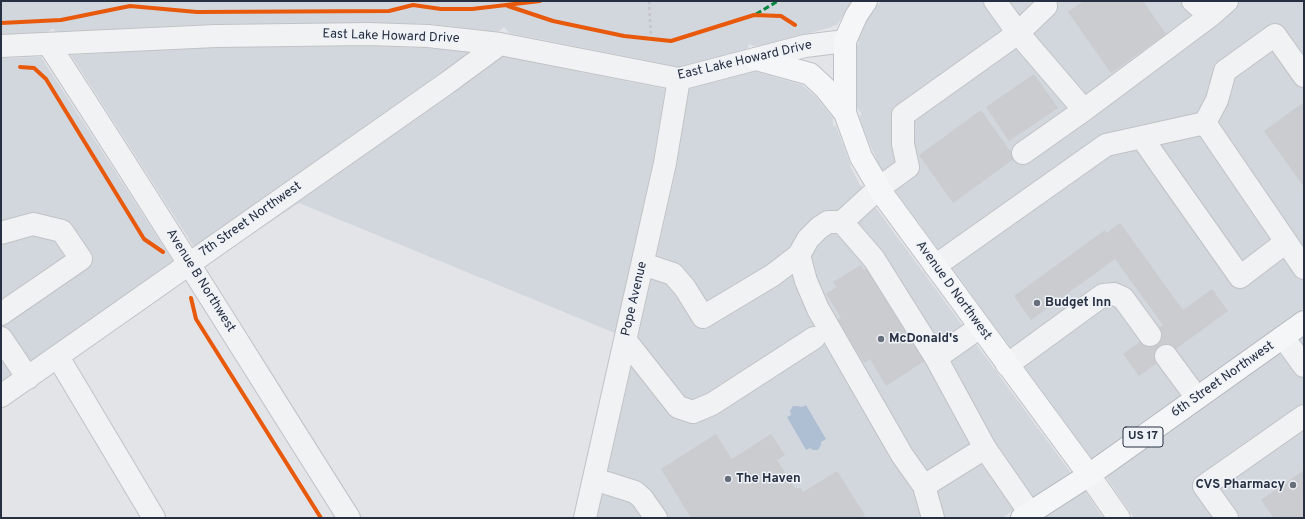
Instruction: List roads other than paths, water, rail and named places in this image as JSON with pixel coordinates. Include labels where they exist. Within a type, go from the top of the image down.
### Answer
[{"type":"main road","points":[[845,41],[856,16],[866,1]]},
{"type":"main road","name":"Avenue D Northwest","points":[[845,41],[845,113],[861,157],[879,188],[1007,365],[1089,475]]},
{"type":"main road","points":[[756,59],[810,74],[825,88],[845,113]]},
{"type":"main road","name":"6th Street Northwest","points":[[1026,516],[1089,475],[1304,322]]},
{"type":"street","points":[[995,1],[1018,33],[1084,110]]},
{"type":"street","points":[[643,264],[672,274],[685,288],[703,317],[773,275],[800,255],[808,239],[819,228],[828,222],[842,222],[879,188],[908,167],[903,144],[903,115],[1018,33],[1046,6],[1045,1]]},
{"type":"street","points":[[1193,1],[1210,16]]},
{"type":"street","points":[[1023,153],[1084,110],[1210,16],[1227,1]]},
{"type":"street","name":"East Lake Howard Drive","points":[[1,46],[49,45],[216,36],[368,34],[428,36],[500,44],[679,79],[805,46],[845,41]]},
{"type":"street","points":[[1205,123],[1216,100],[1225,71],[1275,35],[1304,76]]},
{"type":"street","name":"7th Street Northwest","points":[[1,396],[58,358],[500,44]]},
{"type":"street","name":"Avenue B Northwest","points":[[49,45],[190,263],[244,352],[350,518]]},
{"type":"street","name":"Pope Avenue","points":[[585,518],[665,163],[679,79]]},
{"type":"street","points":[[935,266],[1106,145],[1205,123]]},
{"type":"street","points":[[1205,123],[1304,268]]},
{"type":"street","points":[[1142,138],[1240,277],[1286,242]]},
{"type":"street","points":[[842,222],[874,259],[936,358],[985,448],[1026,516]]},
{"type":"street","points":[[1,233],[33,224],[62,231],[81,259],[1,314]]},
{"type":"street","points":[[800,255],[806,281],[818,309],[902,455],[924,486],[934,518]]},
{"type":"street","points":[[1007,365],[1103,295],[1114,294],[1123,298],[1150,335]]},
{"type":"street","points":[[936,358],[980,327]]},
{"type":"street","points":[[1283,337],[1304,366]]},
{"type":"street","points":[[1,338],[28,378]]},
{"type":"street","points":[[626,341],[678,407],[693,412],[712,404],[814,338]]},
{"type":"street","points":[[1166,356],[1197,398]]},
{"type":"street","points":[[58,358],[154,518]]},
{"type":"street","points":[[1227,518],[1204,486],[1304,416]]},
{"type":"street","points":[[924,486],[985,448]]},
{"type":"street","name":"Avenue D Northwest","points":[[1089,475],[1119,518]]},
{"type":"street","points":[[594,479],[635,492],[642,498],[656,518]]},
{"type":"water","points":[[806,405],[826,439],[821,442],[818,450],[813,450],[810,448],[806,450],[787,417],[791,415],[790,411],[793,406],[802,407]]},
{"type":"place","name":"Budget Inn","points":[[1037,303]]},
{"type":"place","name":"McDonald's","points":[[881,339]]},
{"type":"place","name":"The Haven","points":[[728,479]]},
{"type":"place","name":"CVS Pharmacy","points":[[1293,485]]}]
